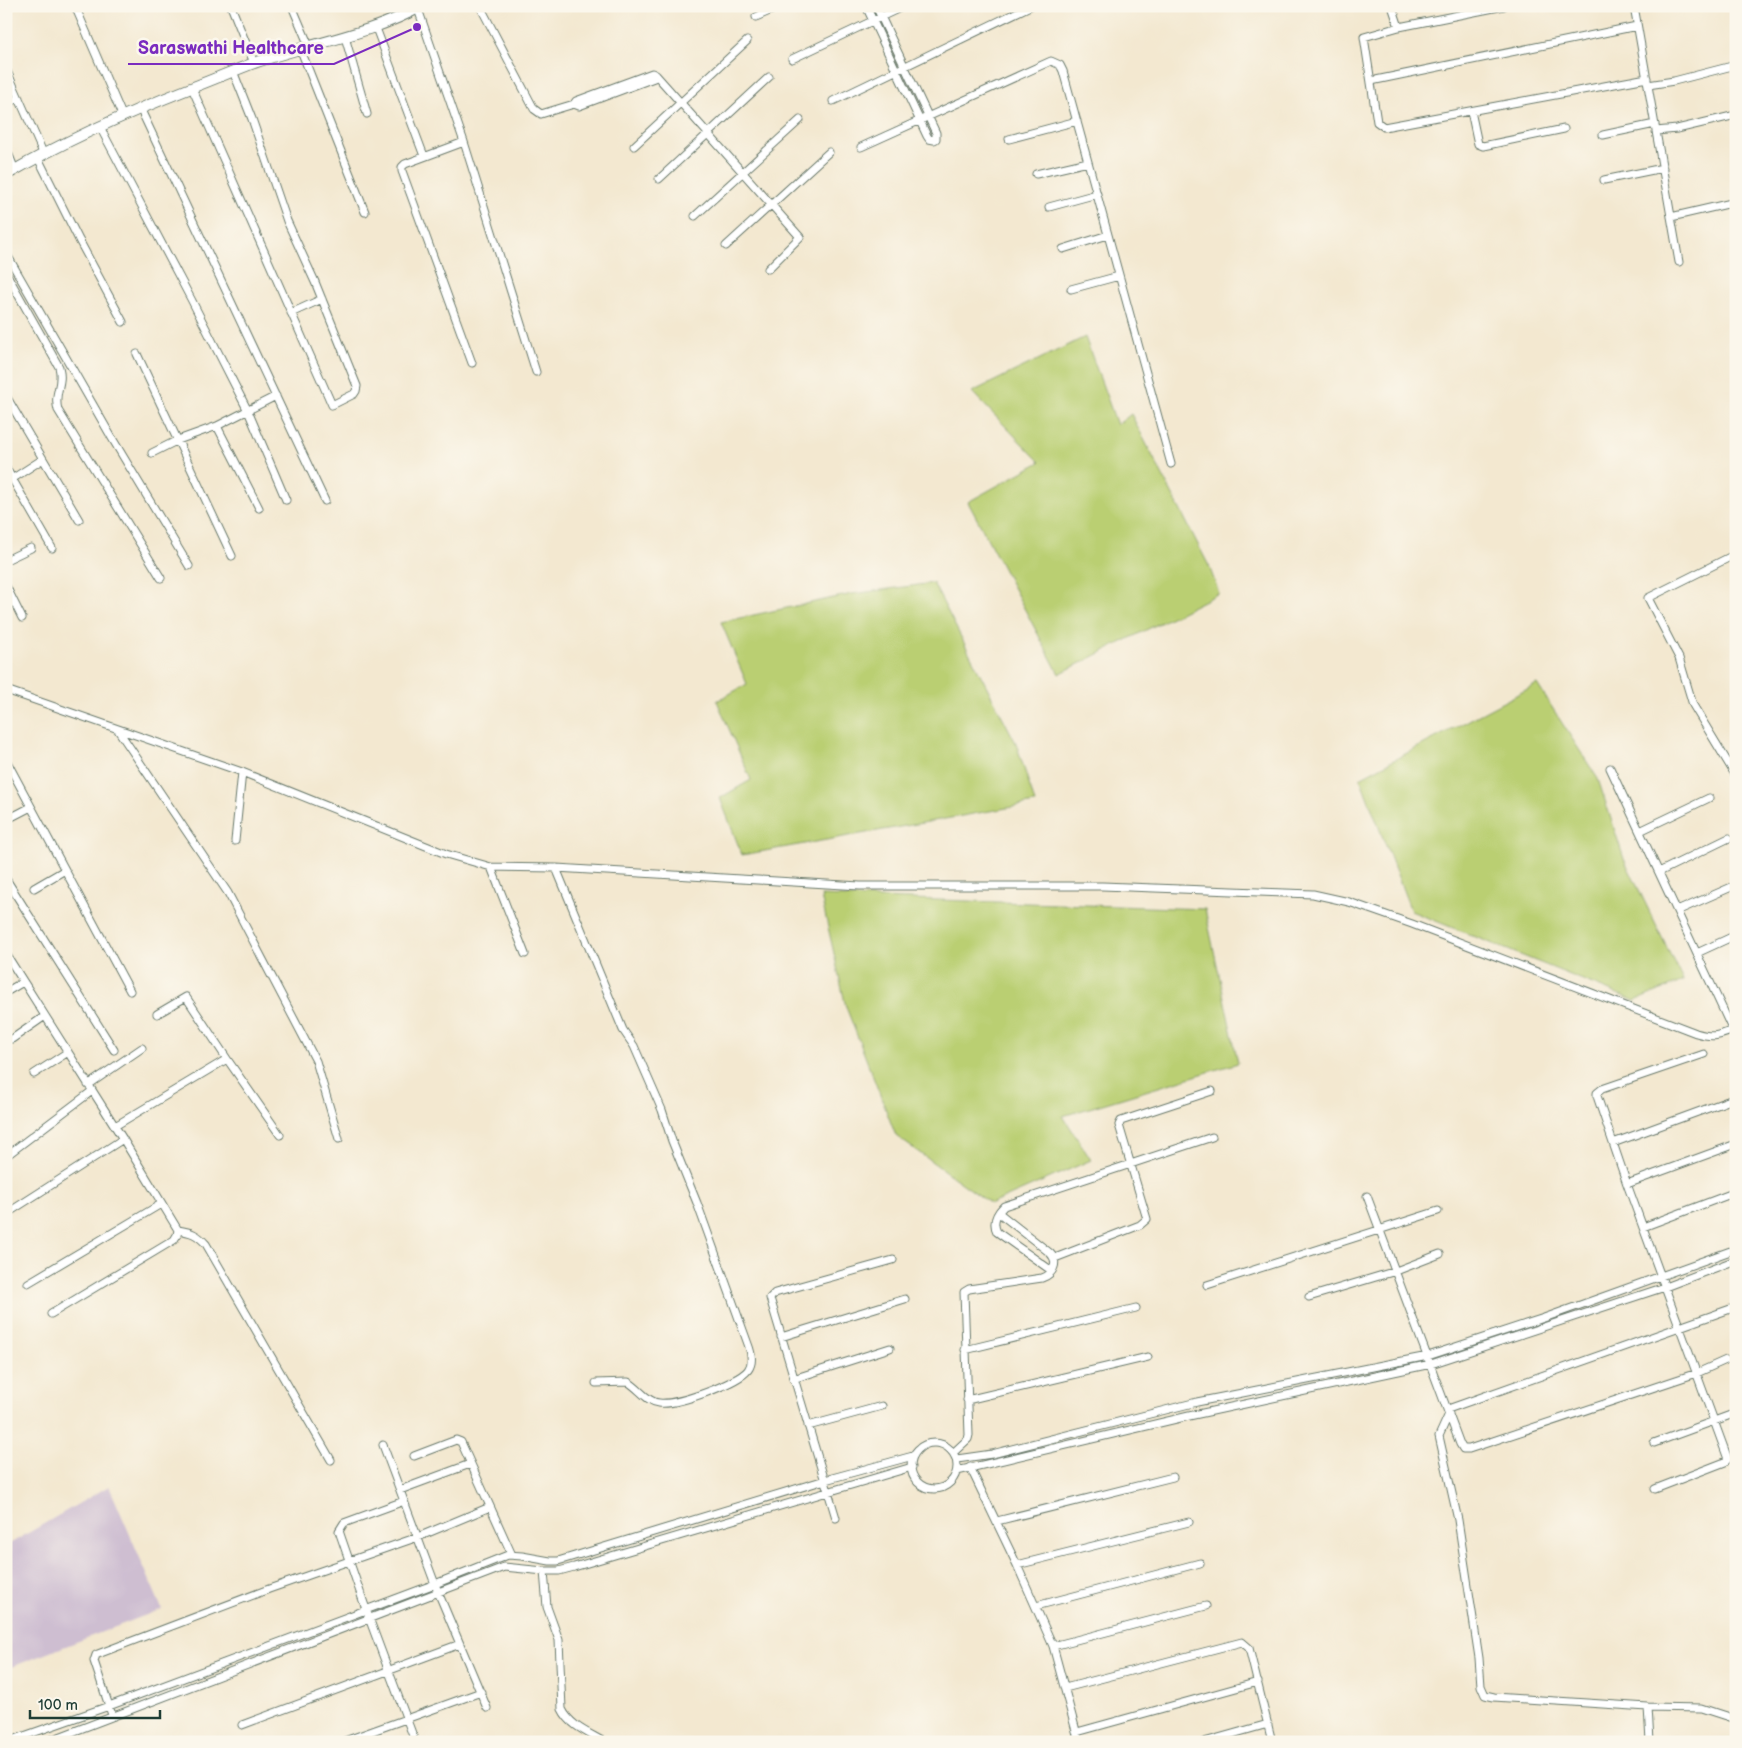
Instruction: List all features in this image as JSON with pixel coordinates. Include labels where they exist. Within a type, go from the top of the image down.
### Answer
[{"type":"street","points":[[74,6],[122,115]]},
{"type":"street","points":[[231,6],[254,63]]},
{"type":"street","points":[[292,6],[365,212]]},
{"type":"street","points":[[480,6],[534,109],[541,114],[574,104],[576,101],[652,73],[656,75],[800,237],[768,269]]},
{"type":"street","points":[[756,18],[781,6]]},
{"type":"street","points":[[866,6],[927,136],[929,139],[934,140],[936,139],[936,134],[876,6]]},
{"type":"street","points":[[792,59],[904,6]]},
{"type":"street","points":[[833,101],[1030,6]]},
{"type":"street","points":[[1392,6],[1399,27]]},
{"type":"street","points":[[1504,6],[1399,27],[1364,37],[1377,122],[1384,127],[1648,81],[1674,81],[1736,65]]},
{"type":"street","points":[[1634,6],[1679,262]]},
{"type":"street","points":[[6,148],[11,172],[122,115],[254,63],[376,28],[420,7],[536,372]]},
{"type":"street","points":[[1371,81],[1637,26]]},
{"type":"street","points":[[376,28],[424,156]]},
{"type":"street","points":[[345,37],[367,114]]},
{"type":"street","points":[[634,146],[747,41]]},
{"type":"street","points":[[861,147],[1051,61],[1060,66],[1077,121],[1171,464]]},
{"type":"street","points":[[6,68],[41,156],[79,240],[123,322]]},
{"type":"street","points":[[192,88],[332,405],[354,394],[357,386],[322,299],[287,221],[252,118],[233,71]]},
{"type":"street","points":[[659,179],[769,77]]},
{"type":"street","points":[[6,104],[19,98]]},
{"type":"street","points":[[140,108],[325,501]]},
{"type":"street","points":[[1472,111],[1478,144],[1483,146],[1564,129]]},
{"type":"street","points":[[1603,135],[1656,127],[1686,127],[1736,115]]},
{"type":"street","points":[[695,216],[800,120]]},
{"type":"street","points":[[1009,139],[1077,121]]},
{"type":"street","points":[[100,127],[187,291],[248,412],[286,500]]},
{"type":"street","points":[[464,142],[405,164],[402,167],[402,171],[472,363]]},
{"type":"street","points":[[726,246],[829,152]]},
{"type":"street","points":[[1036,174],[1088,162]]},
{"type":"street","points":[[1604,180],[1663,168]]},
{"type":"street","points":[[1049,207],[1097,194]]},
{"type":"street","points":[[1671,217],[1736,202]]},
{"type":"street","points":[[1063,249],[1108,235]]},
{"type":"street","points":[[6,253],[112,438],[189,566]]},
{"type":"street","points":[[6,272],[33,319],[61,375],[55,400],[58,410],[161,578]]},
{"type":"street","points":[[1071,289],[1119,276]]},
{"type":"street","points":[[291,313],[322,299]]},
{"type":"street","points":[[33,319],[41,315]]},
{"type":"street","points":[[137,354],[232,556]]},
{"type":"street","points":[[6,396],[79,520]]},
{"type":"street","points":[[152,453],[178,440],[248,412],[276,396]]},
{"type":"street","points":[[217,426],[258,508]]},
{"type":"street","points":[[12,479],[43,459]]},
{"type":"street","points":[[6,468],[52,548]]},
{"type":"street","points":[[6,560],[31,548]]},
{"type":"street","points":[[1736,554],[1648,598],[1679,658],[1693,705],[1736,776]]},
{"type":"street","points":[[6,586],[22,618]]},
{"type":"street","points":[[6,690],[242,772],[446,854],[491,868],[556,868],[860,886],[1102,886],[1313,894],[1349,902],[1412,924],[1696,1032],[1712,1036],[1734,1030],[1610,768]]},
{"type":"street","points":[[118,730],[228,893],[316,1061],[340,1139]]},
{"type":"street","points":[[6,760],[9,773],[31,807],[130,991]]},
{"type":"street","points":[[235,841],[242,772]]},
{"type":"street","points":[[1640,831],[1708,798]]},
{"type":"street","points":[[6,820],[31,807]]},
{"type":"street","points":[[1659,872],[1729,838]]},
{"type":"street","points":[[491,868],[525,954]]},
{"type":"street","points":[[556,868],[623,1030],[634,1046],[662,1110],[748,1344],[752,1361],[748,1371],[732,1382],[680,1402],[668,1404],[652,1401],[628,1382],[596,1383]]},
{"type":"street","points":[[34,888],[65,870]]},
{"type":"street","points":[[6,879],[114,1050]]},
{"type":"street","points":[[1677,911],[1736,885]]},
{"type":"street","points":[[1697,953],[1736,935]]},
{"type":"street","points":[[6,954],[115,1126],[178,1230],[174,1240],[51,1314]]},
{"type":"street","points":[[6,992],[23,982]]},
{"type":"street","points":[[157,1014],[186,997],[280,1135]]},
{"type":"street","points":[[12,1039],[45,1016]]},
{"type":"street","points":[[6,1156],[142,1048]]},
{"type":"street","points":[[34,1074],[68,1052]]},
{"type":"street","points":[[1655,1489],[1727,1461],[1728,1457],[1596,1096],[1599,1091],[1704,1054]]},
{"type":"street","points":[[115,1126],[227,1059]]},
{"type":"street","points":[[1055,1258],[1140,1226],[1147,1219],[1119,1125],[1121,1120],[1212,1091]]},
{"type":"street","points":[[1613,1143],[1736,1098]]},
{"type":"street","points":[[1052,1271],[997,1232],[994,1221],[1004,1206],[1212,1136]]},
{"type":"street","points":[[6,1214],[123,1139]]},
{"type":"street","points":[[1627,1184],[1736,1144]]},
{"type":"street","points":[[1643,1227],[1736,1192]]},
{"type":"street","points":[[1367,1196],[1461,1447],[1469,1449],[1697,1373],[1726,1360]]},
{"type":"street","points":[[28,1283],[161,1204]]},
{"type":"street","points":[[1207,1285],[1438,1211]]},
{"type":"street","points":[[955,1456],[968,1439],[963,1295],[966,1290],[1042,1278],[1049,1275],[1056,1263],[1055,1258],[999,1213]]},
{"type":"street","points":[[178,1230],[191,1232],[206,1244],[331,1460]]},
{"type":"street","points":[[955,1456],[992,1454],[1197,1402],[1428,1356],[1544,1318],[1736,1249]]},
{"type":"street","points":[[1309,1297],[1396,1271],[1440,1254]]},
{"type":"street","points":[[836,1518],[770,1298],[775,1293],[892,1260]]},
{"type":"street","points":[[957,1470],[1188,1416],[1431,1364],[1665,1287],[1736,1260]]},
{"type":"street","points":[[781,1337],[905,1299]]},
{"type":"street","points":[[1736,1307],[1449,1412],[1439,1436],[1458,1520],[1482,1691],[1484,1694],[1494,1697],[1648,1707],[1702,1708],[1736,1719]]},
{"type":"street","points":[[965,1350],[1136,1308]]},
{"type":"street","points":[[793,1379],[890,1348]]},
{"type":"street","points":[[967,1400],[1148,1357]]},
{"type":"street","points":[[808,1426],[882,1406]]},
{"type":"street","points":[[1654,1443],[1736,1413]]},
{"type":"street","points":[[414,1456],[456,1440],[461,1442],[512,1555]]},
{"type":"street","points":[[7,1742],[109,1706],[512,1555],[558,1561],[825,1480],[913,1456],[923,1446],[930,1443],[945,1445],[955,1456],[957,1470],[950,1483],[944,1487],[931,1488],[918,1482],[914,1476],[912,1467],[913,1456]]},
{"type":"street","points":[[383,1445],[438,1592],[488,1708]]},
{"type":"street","points":[[400,1490],[470,1464]]},
{"type":"street","points":[[46,1742],[112,1715],[504,1567],[559,1571],[912,1467]]},
{"type":"street","points":[[970,1467],[1017,1564],[1053,1646],[1079,1742]]},
{"type":"street","points":[[997,1521],[1172,1477]]},
{"type":"street","points":[[404,1501],[342,1525],[339,1531],[366,1610],[414,1736]]},
{"type":"street","points":[[112,1715],[94,1661],[96,1655],[269,1589],[418,1537],[490,1508]]},
{"type":"street","points":[[1017,1564],[1189,1522]]},
{"type":"street","points":[[1036,1606],[1200,1563]]},
{"type":"street","points":[[544,1571],[547,1607],[559,1640],[562,1709],[573,1723],[604,1742]]},
{"type":"street","points":[[1053,1646],[1206,1606]]},
{"type":"street","points":[[1065,1688],[1242,1642],[1249,1648],[1272,1742]]},
{"type":"street","points":[[242,1725],[460,1644]]},
{"type":"street","points":[[1077,1732],[1258,1682]]},
{"type":"street","points":[[342,1742],[480,1692]]},
{"type":"street","points":[[1648,1707],[1650,1742]]},
{"type":"street","points":[[1204,1742],[1268,1724]]},
{"type":"shaded area","points":[[109,1486],[162,1609],[6,1669],[6,1546]]},
{"type":"green space","points":[[1085,337],[1117,425],[1131,414],[1209,566],[1219,593],[1059,674],[968,502],[1040,462],[972,392]]},
{"type":"green space","points":[[933,583],[1016,743],[1035,803],[742,855],[720,798],[751,780],[717,701],[747,684],[721,622],[852,594]]},
{"type":"green space","points":[[1537,684],[1598,779],[1624,859],[1683,981],[1635,1001],[1411,911],[1360,778]]},
{"type":"green space","points":[[821,896],[1205,909],[1238,1063],[1063,1116],[1091,1160],[991,1204],[896,1136],[846,1007]]},
{"type":"place","name":"Saraswathi Healthcare","points":[[417,27]]}]
